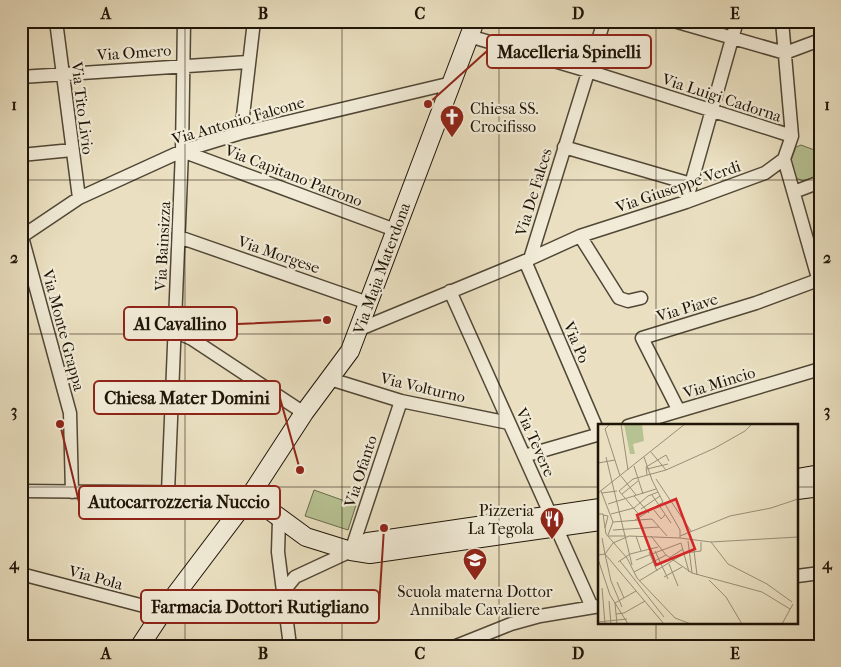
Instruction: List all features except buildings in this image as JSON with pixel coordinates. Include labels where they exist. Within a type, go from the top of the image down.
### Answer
[{"type":"main road","name":"Via Maja Materdona","points":[[140,646],[163,612],[250,496],[304,413],[350,351],[360,329],[395,230],[472,29]]},
{"type":"main road","points":[[798,478],[820,474]]},
{"type":"main road","points":[[798,490],[820,487]]},
{"type":"main road","points":[[250,496],[279,520],[306,537],[351,551],[370,554],[553,521],[598,509]]},
{"type":"main road","points":[[553,521],[598,521]]},
{"type":"street","name":"Via Tito Livio","points":[[56,21],[79,198]]},
{"type":"street","name":"Via Bainsizza","points":[[168,492],[182,151],[184,21]]},
{"type":"street","points":[[242,133],[248,62],[254,21]]},
{"type":"street","name":"Via De Falces","points":[[527,260],[604,21]]},
{"type":"street","points":[[674,21],[732,40],[785,53],[820,40]]},
{"type":"street","points":[[686,202],[737,21]]},
{"type":"street","points":[[782,21],[792,136],[784,159],[819,282]]},
{"type":"street","name":"Via Luigi Cadorna","points":[[472,29],[588,71],[792,136]]},
{"type":"street","name":"Via Omero","points":[[21,77],[248,62]]},
{"type":"street","name":"Via Antonio Falcone","points":[[22,237],[79,198],[182,151],[242,133],[452,83]]},
{"type":"street","points":[[564,147],[691,184]]},
{"type":"street","points":[[21,155],[72,150]]},
{"type":"street","name":"Via Capitano Patrono","points":[[182,151],[395,230]]},
{"type":"street","name":"Via Giuseppe Verdi","points":[[360,329],[580,236],[686,202],[765,173],[784,159]]},
{"type":"street","points":[[794,192],[820,182]]},
{"type":"street","points":[[580,236],[619,298],[628,301],[641,298]]},
{"type":"street","name":"Via Monte Grappa","points":[[22,237],[70,413],[72,492]]},
{"type":"street","name":"Via Morgese","points":[[179,237],[368,303]]},
{"type":"street","name":"Via Po","points":[[527,260],[598,430]]},
{"type":"street","name":"Via Piave","points":[[680,411],[642,338],[819,282]]},
{"type":"street","name":"Via Tevere","points":[[450,291],[553,521],[596,607]]},
{"type":"street","points":[[174,331],[192,338],[304,413]]},
{"type":"street","name":"Via Mincio","points":[[635,424],[820,369]]},
{"type":"street","name":"Via Volturno","points":[[330,379],[401,401],[509,423]]},
{"type":"street","name":"Via Ofanto","points":[[351,551],[401,401]]},
{"type":"street","points":[[524,456],[598,436]]},
{"type":"street","points":[[21,491],[237,493],[250,496]]},
{"type":"street","points":[[279,520],[278,552],[290,646]]},
{"type":"street","points":[[283,592],[295,577],[351,551]]},
{"type":"street","points":[[798,576],[820,573]]},
{"type":"street","name":"Via Pola","points":[[21,574],[163,612]]},
{"type":"street","points":[[456,646],[512,624],[540,616],[596,607]]},
{"type":"green space","points":[[801,145],[820,152],[820,175],[803,181],[794,177],[790,163],[796,147]]},
{"type":"green space","points":[[314,490],[356,505],[348,530],[305,516]]},
{"type":"place","name":"Macelleria Spinelli","points":[[428,104]]},
{"type":"place","name":"Chiesa SS. Crocifisso","points":[[452,138]]},
{"type":"place","name":"Al Cavallino","points":[[327,320]]},
{"type":"place","name":"Autocarrozzeria Nuccio","points":[[60,424]]},
{"type":"place","name":"Chiesa Mater Domini","points":[[300,470]]},
{"type":"place","name":"Farmacia Dottori Rutigliano","points":[[384,528]]},
{"type":"place","name":"Pizzeria La Tegola","points":[[552,540]]},
{"type":"place","name":"Scuola materna Dottor Annibale Cavaliere","points":[[475,581]]}]
